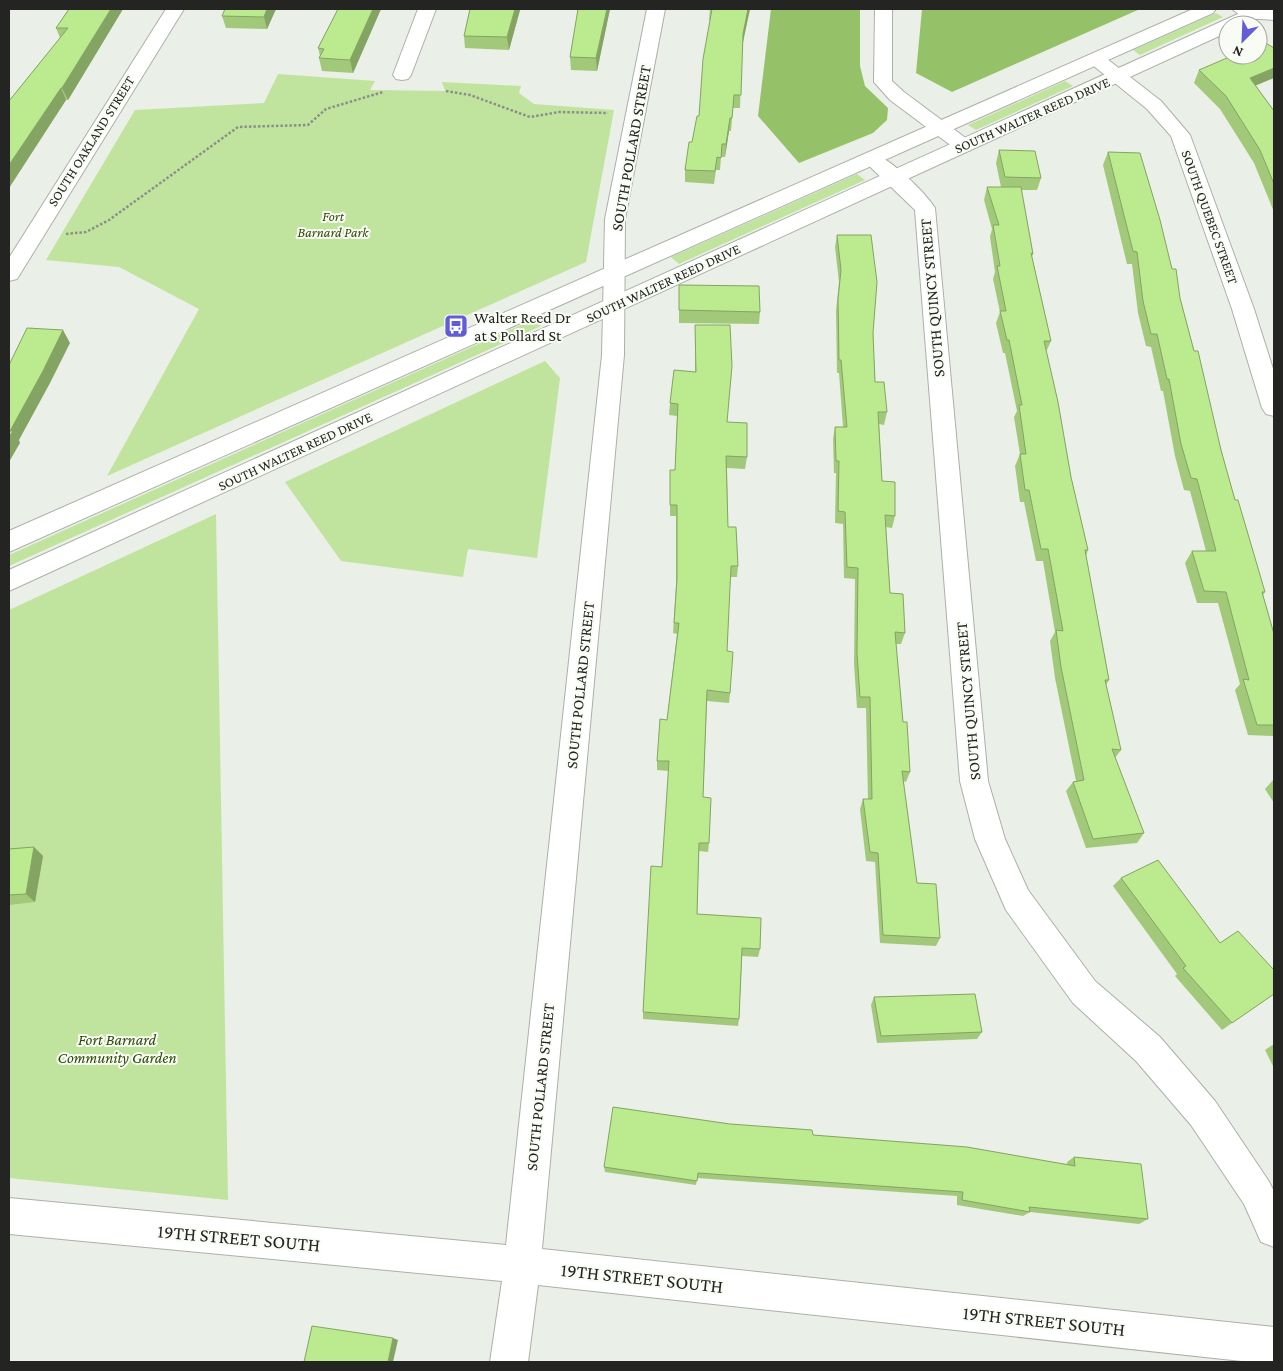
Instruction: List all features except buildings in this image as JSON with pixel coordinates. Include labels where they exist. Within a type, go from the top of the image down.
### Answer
[{"type":"street","name":"SOUTH OAKLAND STREET","points":[[9,274],[176,9]]},
{"type":"street","points":[[397,82],[428,9]]},
{"type":"street","name":"SOUTH POLLARD STREET","points":[[509,1362],[522,1266],[613,355],[616,304],[615,219],[656,9]]},
{"type":"street","points":[[883,9],[882,82],[897,96],[964,146]]},
{"type":"street","name":"SOUTH WALTER REED DRIVE","points":[[9,542],[1208,9]]},
{"type":"street","points":[[1251,11],[1274,15]]},
{"type":"street","name":"SOUTH WALTER REED DRIVE","points":[[9,581],[1117,76],[1251,11]]},
{"type":"street","name":"SOUTH QUEBEC STREET","points":[[1096,59],[1154,105],[1180,135],[1242,309],[1274,408]]},
{"type":"street","name":"SOUTH QUINCY STREET","points":[[872,159],[894,177],[925,208],[974,781],[990,839],[1017,900],[1084,992],[1148,1049],[1203,1113],[1256,1192],[1274,1229]]},
{"type":"street","name":"19TH STREET SOUTH","points":[[9,1216],[522,1266],[1274,1346]]},
{"type":"path","points":[[61,235],[86,232],[109,220],[238,127],[308,125],[326,109],[397,82]]},
{"type":"path","points":[[446,91],[470,95],[530,117],[559,112],[614,113]]},
{"type":"green space","points":[[771,9],[860,9],[860,66],[865,86],[888,108],[887,120],[873,133],[799,163],[758,116]]},
{"type":"green space","points":[[922,9],[1140,9],[952,92],[916,73]]},
{"type":"green space","points":[[1216,13],[1220,15],[1218,19],[1140,55],[1133,50]]},
{"type":"green space","name":"Fort Barnard Park","points":[[278,74],[375,81],[370,90],[445,91],[442,82],[521,86],[519,93],[534,104],[614,110],[586,262],[107,476],[199,309],[119,267],[46,260],[135,110],[264,103]]},
{"type":"green space","points":[[1065,81],[1073,86],[976,130],[968,125]]},
{"type":"green space","points":[[857,174],[865,180],[679,264],[671,257]]},
{"type":"green space","points":[[534,319],[541,326],[9,566],[9,555]]},
{"type":"green space","points":[[545,361],[560,378],[537,558],[468,549],[463,577],[341,561],[285,482]]},
{"type":"green space","name":"Fort Barnard Community Garden","points":[[216,514],[228,1200],[9,1178],[9,610]]},
{"type":"place","name":"Walter Reed Dr at S Pollard St","points":[[456,326]]}]
